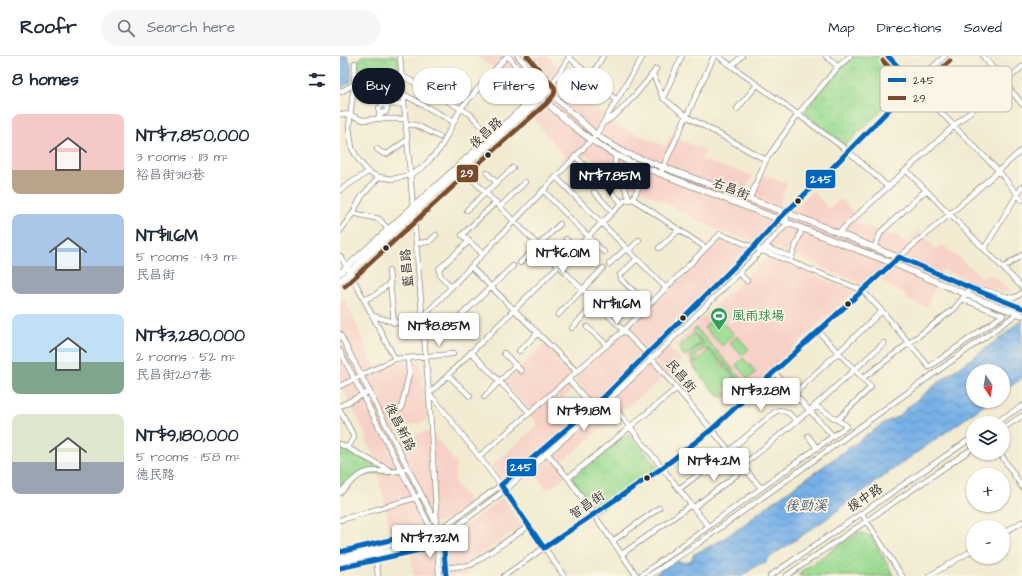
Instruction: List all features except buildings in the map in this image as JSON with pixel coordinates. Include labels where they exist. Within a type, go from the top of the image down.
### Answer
[{"type":"main road","name":"右昌街","points":[[549,92],[596,135],[625,153],[838,233],[1022,308]]},
{"type":"main road","name":"後昌路","points":[[340,273],[348,269],[531,104]]},
{"type":"main road","name":"右昌街","points":[[549,104],[590,141],[615,155],[802,230],[892,263],[975,298],[1020,314]]},
{"type":"main road","name":"後昌路","points":[[340,281],[348,269],[388,229],[413,211]]},
{"type":"street","name":"藍昌路","points":[[400,56],[401,68]]},
{"type":"street","points":[[352,100],[349,127],[352,148],[368,172],[379,177],[393,179],[410,175],[422,168],[440,148],[461,108],[508,56]]},
{"type":"street","name":"右昌街","points":[[508,56],[518,68]]},
{"type":"street","name":"右昌街","points":[[518,56],[528,68]]},
{"type":"street","points":[[549,89],[569,56],[582,68]]},
{"type":"street","points":[[596,68],[603,56]]},
{"type":"street","points":[[422,318],[596,135],[643,56]]},
{"type":"street","points":[[662,98],[682,56]]},
{"type":"street","points":[[660,174],[714,56]]},
{"type":"street","points":[[718,56],[848,151],[888,187]]},
{"type":"street","points":[[732,66],[742,56]]},
{"type":"street","points":[[826,56],[838,67]]},
{"type":"street","points":[[749,200],[766,160],[798,114],[838,67],[850,56]]},
{"type":"street","points":[[888,56],[897,66]]},
{"type":"street","points":[[934,66],[945,56]]},
{"type":"street","points":[[983,56],[991,66]]},
{"type":"street","points":[[355,63],[355,68]]},
{"type":"street","points":[[1012,76],[1022,67]]},
{"type":"street","points":[[603,123],[612,118],[640,90],[656,69]]},
{"type":"street","points":[[653,74],[662,98],[686,116],[766,160]]},
{"type":"street","points":[[405,77],[470,114],[493,137]]},
{"type":"street","points":[[340,92],[352,85]]},
{"type":"street","points":[[737,108],[757,85]]},
{"type":"street","points":[[1012,91],[1022,104]]},
{"type":"street","points":[[405,95],[454,122]]},
{"type":"street","points":[[613,97],[616,100]]},
{"type":"street","points":[[382,104],[404,104]]},
{"type":"street","name":"藍昌路","points":[[404,104],[426,356],[438,528],[442,537],[446,576]]},
{"type":"street","points":[[340,114],[350,115],[363,120],[377,119],[382,113],[386,112],[386,105]]},
{"type":"street","points":[[379,108],[380,119],[405,121],[440,137]]},
{"type":"street","points":[[607,398],[647,355],[754,247],[778,220],[886,112]]},
{"type":"street","points":[[941,112],[998,170],[1022,200]]},
{"type":"street","points":[[838,233],[970,112]]},
{"type":"street","points":[[377,149],[382,153],[387,154],[407,140]]},
{"type":"street","name":"智昌街","points":[[504,576],[662,468],[712,430],[862,290],[1022,150]]},
{"type":"street","points":[[615,155],[615,164],[631,199],[706,248]]},
{"type":"street","points":[[575,156],[622,203]]},
{"type":"street","name":"民昌街","points":[[461,167],[652,359],[761,488]]},
{"type":"street","points":[[467,210],[513,168]]},
{"type":"street","points":[[906,170],[1022,287]]},
{"type":"street","points":[[340,190],[368,172]]},
{"type":"street","points":[[487,173],[497,183]]},
{"type":"street","points":[[340,231],[353,213],[362,196],[379,177]]},
{"type":"street","points":[[556,177],[666,288]]},
{"type":"street","points":[[564,576],[479,457],[429,394],[622,203],[631,199],[642,179]]},
{"type":"street","points":[[500,207],[525,182]]},
{"type":"street","points":[[984,249],[1022,187]]},
{"type":"street","points":[[543,190],[604,252]]},
{"type":"street","points":[[874,248],[881,232],[926,190]]},
{"type":"street","points":[[594,192],[613,212]]},
{"type":"street","points":[[483,254],[462,234],[496,202]]},
{"type":"street","points":[[353,213],[379,219],[388,229]]},
{"type":"street","points":[[340,568],[429,547],[504,491],[652,359],[787,224],[786,213]]},
{"type":"street","points":[[520,263],[560,224]]},
{"type":"street","points":[[659,248],[679,230]]},
{"type":"street","points":[[791,259],[802,230]]},
{"type":"street","points":[[479,457],[623,331],[720,234],[754,247],[764,248],[862,290],[882,311],[929,367],[1003,315],[962,300]]},
{"type":"street","points":[[416,243],[429,242],[436,236]]},
{"type":"street","points":[[566,238],[576,249]]},
{"type":"street","points":[[609,264],[639,240]]},
{"type":"street","points":[[451,287],[440,276],[439,269],[469,241]]},
{"type":"street","points":[[1003,268],[1022,255]]},
{"type":"street","points":[[340,256],[395,359]]},
{"type":"street","points":[[638,259],[621,277],[648,305]]},
{"type":"street","points":[[373,316],[423,330],[448,328],[513,266]]},
{"type":"street","points":[[471,267],[577,372]]},
{"type":"street","points":[[558,314],[603,268]]},
{"type":"street","points":[[389,271],[394,323]]},
{"type":"street","points":[[739,272],[747,281]]},
{"type":"street","points":[[364,300],[375,295],[390,283]]},
{"type":"street","points":[[863,378],[954,309],[971,288],[977,288],[1011,298],[1016,298],[1022,293]]},
{"type":"street","points":[[626,296],[642,312]]},
{"type":"street","points":[[572,328],[596,303]]},
{"type":"street","points":[[794,394],[882,311]]},
{"type":"street","points":[[649,576],[699,544],[1020,314]]},
{"type":"street","points":[[587,327],[606,345]]},
{"type":"street","points":[[818,331],[871,387],[837,420]]},
{"type":"street","points":[[519,351],[538,333]]},
{"type":"street","name":"後昌新路","points":[[340,334],[438,528]]},
{"type":"street","points":[[622,554],[692,506],[743,468],[884,343]]},
{"type":"street","name":"後昌新路","points":[[340,350],[432,532]]},
{"type":"street","points":[[471,352],[530,413]]},
{"type":"street","points":[[504,353],[521,371]]},
{"type":"street","points":[[340,386],[395,359],[453,354]]},
{"type":"street","points":[[401,409],[409,374],[408,358]]},
{"type":"street","points":[[484,397],[516,366]]},
{"type":"street","points":[[774,372],[833,436]]},
{"type":"street","points":[[448,375],[470,396]]},
{"type":"street","points":[[568,379],[595,409]]},
{"type":"street","points":[[568,478],[629,426],[676,389]]},
{"type":"street","points":[[340,406],[370,391]]},
{"type":"street","points":[[607,398],[708,526]]},
{"type":"street","points":[[1006,416],[1022,406]]},
{"type":"street","points":[[543,449],[568,478],[638,576],[847,426],[819,408],[814,408],[809,411]]},
{"type":"street","points":[[340,558],[425,537],[500,486],[543,449],[595,409]]},
{"type":"street","points":[[679,489],[729,451],[776,411],[781,409],[784,410],[797,421]]},
{"type":"street","points":[[340,410],[354,437],[348,447]]},
{"type":"street","points":[[1010,424],[1022,416]]},
{"type":"street","points":[[808,436],[817,448]]},
{"type":"street","name":"援中路","points":[[770,576],[966,442]]},
{"type":"street","points":[[340,444],[394,472]]},
{"type":"street","name":"援中路","points":[[788,576],[966,453]]},
{"type":"street","points":[[1005,460],[1022,487]]},
{"type":"street","points":[[340,493],[357,476],[373,471],[394,472],[408,467]]},
{"type":"street","points":[[340,520],[415,498],[421,494]]},
{"type":"street","points":[[613,541],[659,508]]},
{"type":"street","points":[[862,514],[902,576]]},
{"type":"street","points":[[1010,529],[1022,522]]},
{"type":"street","points":[[439,568],[471,565],[529,526]]},
{"type":"street","points":[[340,552],[423,532],[432,532]]},
{"type":"street","points":[[432,532],[437,542],[440,576]]},
{"type":"street","points":[[340,562],[437,542]]},
{"type":"street","points":[[929,576],[966,554]]},
{"type":"street","points":[[376,560],[378,576]]},
{"type":"street","points":[[783,567],[788,576]]},
{"type":"street","points":[[777,571],[780,576]]},
{"type":"shaded area","points":[[477,56],[547,56],[559,68],[557,68],[557,104],[595,104],[617,126],[665,146],[670,135],[706,151],[700,159],[753,176],[743,194],[792,210],[813,191],[829,209],[841,199],[858,217],[855,222],[884,233],[899,236],[907,245],[919,231],[936,250],[942,244],[983,278],[988,273],[1014,293],[1002,292],[942,270],[927,307],[905,299],[906,293],[891,288],[876,274],[863,284],[771,246],[722,232],[629,184],[587,155],[574,167],[522,104],[549,104],[549,68],[493,68]]},
{"type":"shaded area","points":[[763,175],[787,183],[779,205],[755,197]]},
{"type":"shaded area","points":[[721,238],[746,249],[661,337],[683,361],[559,464],[565,471],[571,473],[547,491],[525,461],[506,477],[500,478],[491,466],[538,425],[530,415],[533,412],[504,384],[545,344],[575,371],[565,380],[573,389],[552,409],[575,435],[603,412],[573,378],[628,331]]},
{"type":"shaded area","points":[[768,256],[855,292],[807,334],[772,370],[729,409],[674,345]]},
{"type":"shaded area","points":[[345,299],[377,371],[396,362],[420,360],[427,421],[396,429],[402,440],[426,431],[435,436],[456,463],[455,483],[470,502],[452,519],[391,534],[375,458],[365,440],[368,439],[340,383],[340,303]]},
{"type":"shaded area","points":[[503,497],[522,526],[474,559],[466,562],[467,576],[414,576],[411,556],[448,545],[452,537]]},
{"type":"green space","points":[[362,56],[396,56],[398,57],[399,68],[360,68],[357,63]]},
{"type":"green space","points":[[856,56],[878,56],[889,66],[880,66],[880,112],[846,145],[803,113],[838,70]]},
{"type":"green space","name":"風雨球場","points":[[716,316],[734,334],[722,346],[704,328]]},
{"type":"green space","points":[[696,328],[749,387],[747,389],[743,385],[739,392],[733,396],[726,397],[718,395],[701,376],[692,361],[691,354],[695,348],[704,344],[693,332]],"holes":[[[705,349],[709,350],[695,363],[700,351]],[[709,350],[725,365],[735,378]],[[735,378],[737,384],[735,389],[729,393],[722,391]]]},
{"type":"green space","points":[[693,334],[701,342],[685,356],[678,348]]},
{"type":"green space","points":[[737,336],[749,349],[742,356],[730,343]]},
{"type":"green space","points":[[743,358],[756,372],[748,379],[736,365]]},
{"type":"green space","points":[[630,433],[658,468],[596,512],[575,484],[573,477]]},
{"type":"green space","points":[[340,445],[389,473],[367,475],[357,479],[340,493]]},
{"type":"green space","points":[[859,532],[871,536],[894,576],[799,576],[800,572]]},
{"type":"water","points":[[340,56],[347,56],[351,64],[351,82],[340,88]]},
{"type":"water","name":"後勁溪","points":[[1022,319],[1022,378],[1010,387],[1010,364],[966,364],[966,408],[980,408],[969,416],[966,416],[966,418],[878,480],[822,522],[767,559],[766,563],[759,564],[742,576],[654,576],[663,568],[676,561],[687,562],[691,560],[694,554],[736,530],[884,423],[899,416],[940,381],[1003,336]]},
{"type":"transit line","name":"29","points":[[345,286],[552,98],[555,92],[554,87],[527,56]]},
{"type":"transit line","name":"245","points":[[888,56],[897,66]]},
{"type":"transit line","name":"29","points":[[883,61],[888,66]]},
{"type":"transit line","name":"29","points":[[944,66],[950,61]]},
{"type":"transit line","name":"245","points":[[544,548],[501,485],[605,396],[887,112]]},
{"type":"transit line","name":"245","points":[[544,548],[662,468],[711,430],[899,257],[1022,308]]},
{"type":"transit line","name":"245","points":[[340,552],[423,532],[433,532],[439,530],[443,537],[446,576]]},
{"type":"transit line","name":"245","points":[[340,568],[424,549],[437,541]]},
{"type":"place","name":"風雨球場","points":[[719,331]]}]
